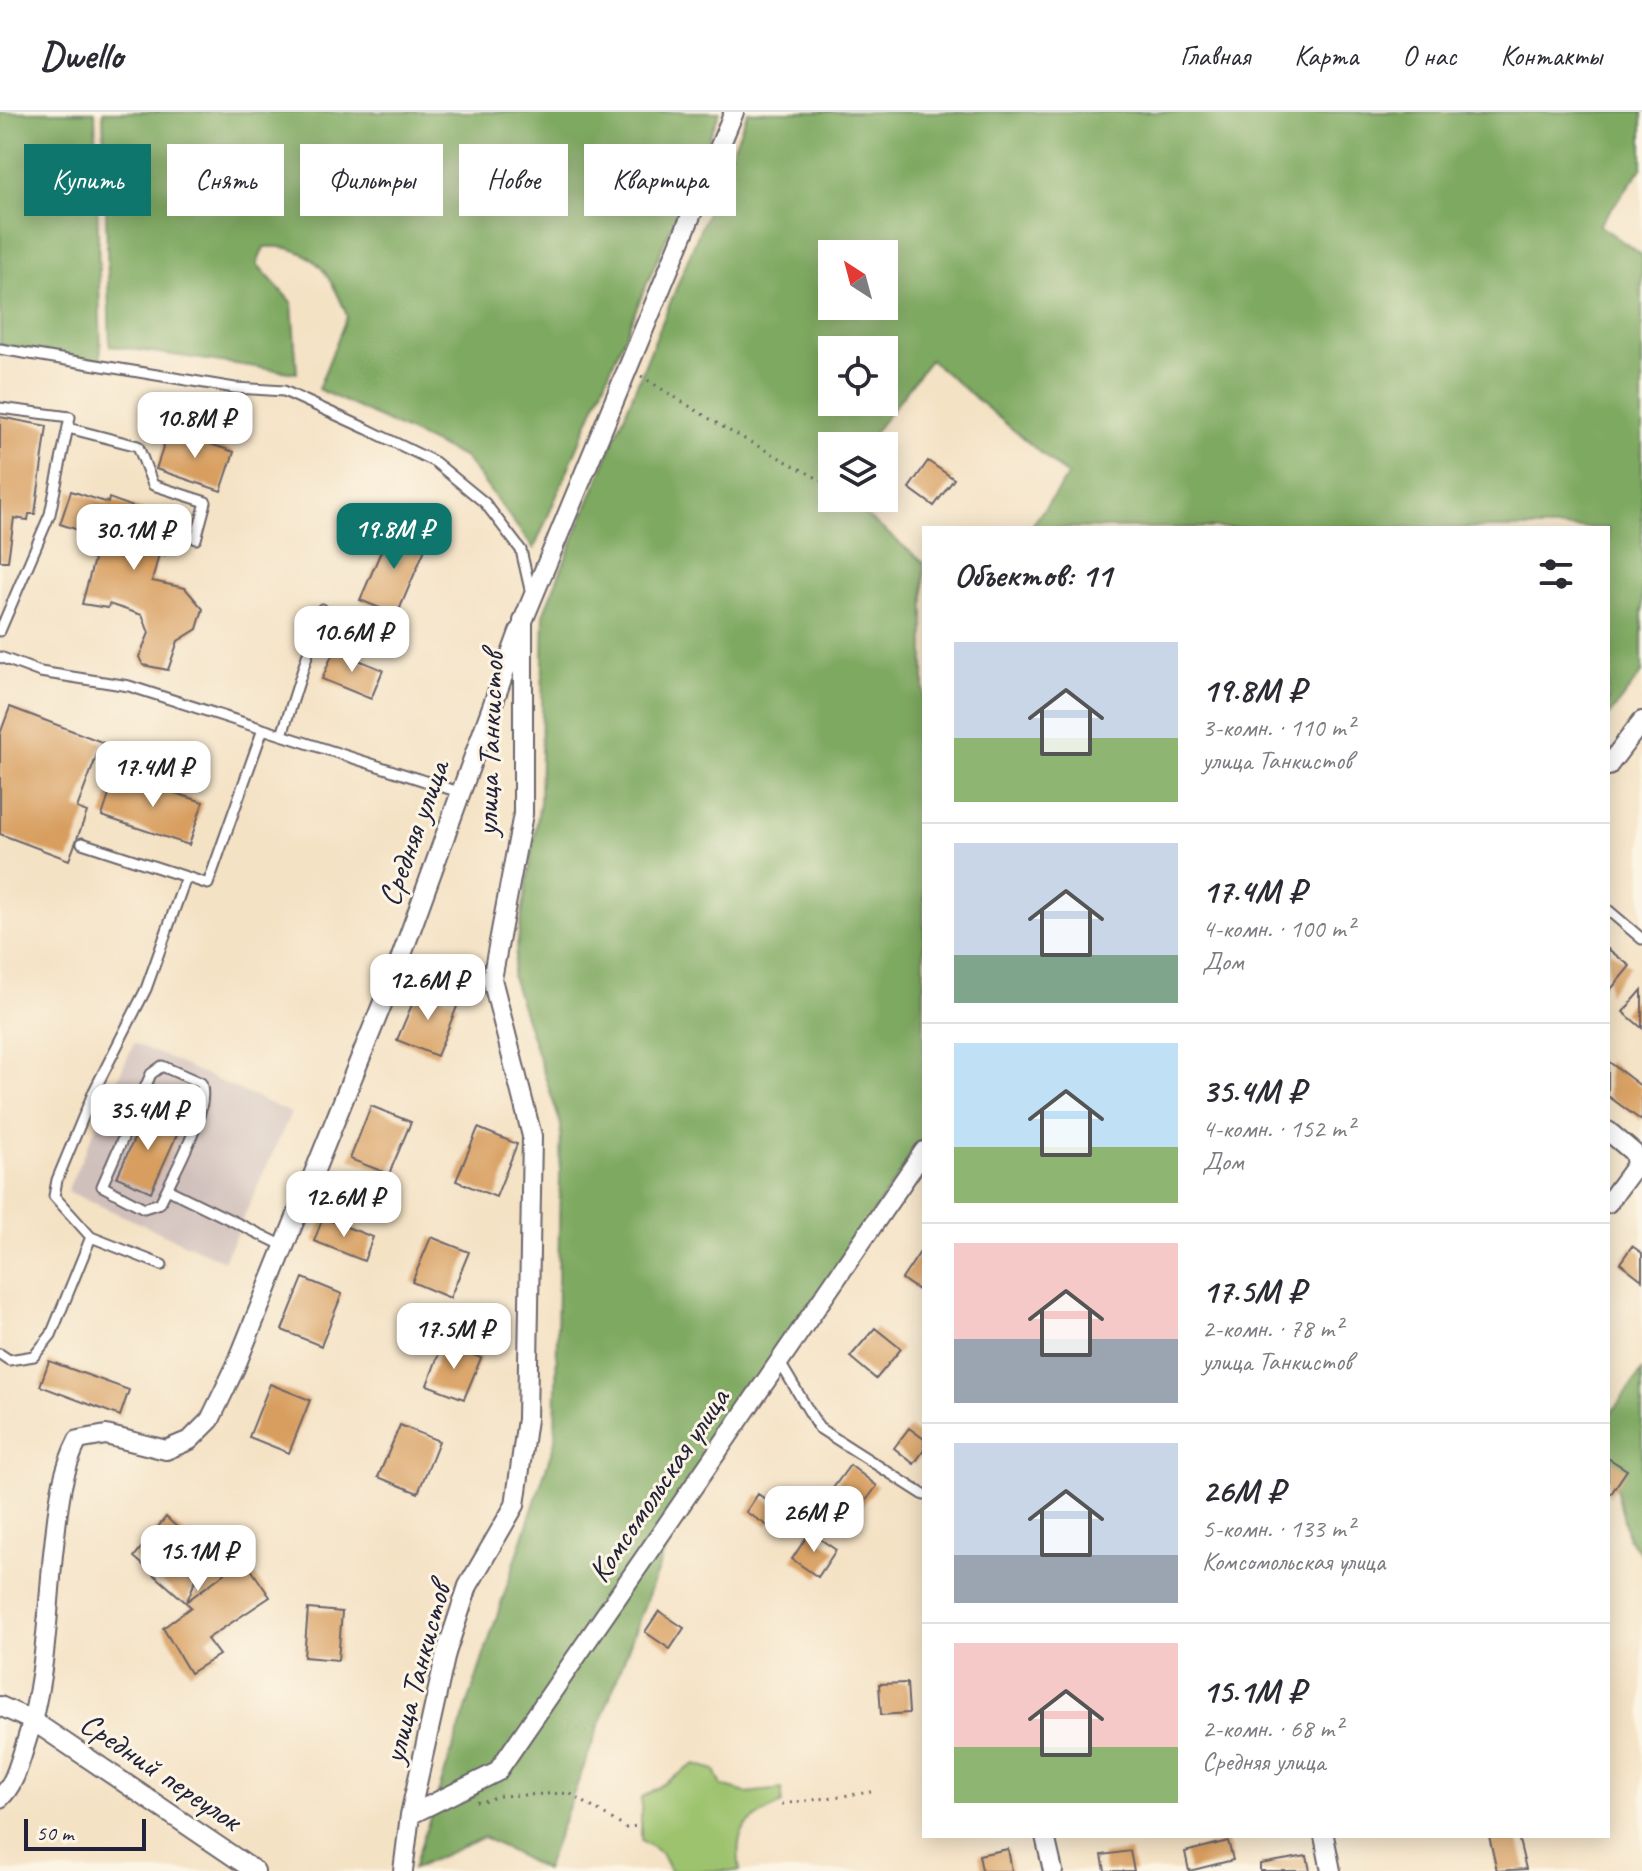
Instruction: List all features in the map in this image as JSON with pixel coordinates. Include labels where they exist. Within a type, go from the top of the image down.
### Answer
[{"type":"street","name":"улица Танкистов","points":[[403,1871],[410,1815],[446,1653],[468,1586],[515,1505],[527,1419],[532,1136],[492,979],[523,814],[523,621],[734,112]]},
{"type":"street","name":"Средняя улица","points":[[33,1721],[44,1649],[59,1492],[66,1463],[78,1440],[106,1435],[166,1450],[190,1440],[210,1420],[400,960],[523,621]]},
{"type":"street","points":[[1610,763],[1642,721]]},
{"type":"street","points":[[1610,1133],[1634,1153],[1636,1165],[1610,1200]]},
{"type":"street","name":"Комсомольская улица","points":[[410,1815],[497,1772],[922,1154]]},
{"type":"street","name":"Средний переулок","points":[[0,1706],[33,1721],[255,1871]]},
{"type":"street","points":[[0,1798],[10,1788],[33,1721]]},
{"type":"street","points":[[1045,1838],[1053,1871]]},
{"type":"street","points":[[1324,1838],[1331,1871]]},
{"type":"lane","points":[[0,349],[235,388],[284,391],[367,429],[435,462],[485,503],[521,550],[532,597]]},
{"type":"lane","points":[[0,408],[70,417],[50,514],[0,631]]},
{"type":"lane","points":[[68,428],[138,446],[153,485],[206,502],[196,539]]},
{"type":"lane","points":[[282,735],[322,609]]},
{"type":"lane","points":[[0,657],[40,672],[129,686],[459,792]]},
{"type":"lane","points":[[82,843],[208,884],[263,729]]},
{"type":"lane","points":[[162,1265],[91,1237],[54,1196],[57,1180],[94,1091],[146,989],[186,877]]},
{"type":"lane","points":[[1610,912],[1642,939]]},
{"type":"lane","points":[[162,1066],[201,1083],[205,1092],[197,1122],[160,1203],[144,1208],[102,1186],[151,1074],[162,1066]]},
{"type":"lane","points":[[140,1098],[197,1122]]},
{"type":"lane","points":[[167,1189],[284,1246]]},
{"type":"lane","points":[[0,1354],[9,1360],[34,1356],[51,1335],[91,1237]]},
{"type":"lane","points":[[779,1361],[819,1428],[922,1494]]},
{"type":"path","points":[[627,367],[726,429],[818,478]]},
{"type":"path","points":[[782,1804],[871,1792]]},
{"type":"path","points":[[453,1794],[480,1802],[500,1796],[569,1793],[626,1828],[641,1825]]},
{"type":"shaded area","points":[[134,1043],[291,1113],[224,1261],[67,1191]]},
{"type":"green space","points":[[0,112],[95,112],[96,144],[24,144],[24,216],[98,216],[101,361],[0,345]]},
{"type":"green space","points":[[103,112],[720,112],[706,144],[584,144],[584,216],[676,216],[534,549],[465,458],[318,389],[347,316],[327,275],[308,256],[281,247],[264,247],[257,264],[292,303],[297,373],[110,346],[106,216],[151,216],[151,144],[104,144]]},
{"type":"green space","points":[[748,112],[1642,112],[1642,168],[1599,225],[1642,255],[1642,673],[1610,714],[1610,526],[1031,526],[1068,476],[930,360],[898,402],[898,336],[818,336],[818,416],[887,416],[875,432],[818,432],[818,512],[862,512],[922,561],[922,1141],[693,1476],[545,1870],[484,1837],[413,1869],[555,1441],[561,1125],[512,977],[540,802],[544,612],[706,216],[736,216],[735,144]]},
{"type":"green space","points":[[1642,1371],[1642,1555],[1628,1538],[1610,1462],[1610,1414]]},
{"type":"green space","points":[[695,1764],[715,1770],[722,1786],[746,1793],[782,1789],[782,1804],[751,1822],[741,1835],[740,1871],[670,1871],[661,1853],[641,1840],[641,1798]]},
{"type":"building","points":[[0,417],[47,426],[35,514],[29,514],[28,520],[14,518],[8,561],[0,561]]},
{"type":"building","points":[[169,430],[234,452],[221,491],[156,469]]},
{"type":"building","points":[[928,461],[954,479],[934,506],[909,488]]},
{"type":"building","points":[[71,491],[108,503],[109,498],[175,522],[165,555],[159,554],[152,581],[185,588],[203,609],[197,629],[178,641],[168,670],[143,665],[139,657],[149,633],[142,615],[109,604],[108,608],[82,604],[100,537],[60,524]]},
{"type":"building","points":[[392,526],[428,542],[397,615],[360,600]]},
{"type":"building","points":[[334,650],[383,670],[371,699],[322,679]]},
{"type":"building","points":[[10,707],[102,742],[77,808],[87,812],[69,860],[0,834],[0,734]]},
{"type":"building","points":[[116,774],[203,802],[189,845],[102,816]]},
{"type":"building","points":[[1610,951],[1630,966],[1610,991]]},
{"type":"building","points":[[419,988],[458,1004],[437,1056],[397,1040]]},
{"type":"building","points":[[1642,990],[1642,1028],[1623,1012]]},
{"type":"building","points":[[1610,1063],[1642,1087],[1642,1121],[1610,1097]]},
{"type":"building","points":[[371,1106],[411,1122],[389,1174],[350,1159]]},
{"type":"building","points":[[146,1112],[180,1128],[151,1192],[117,1177]]},
{"type":"building","points":[[478,1128],[517,1144],[496,1197],[456,1181]]},
{"type":"building","points":[[323,1218],[373,1237],[364,1261],[314,1241]]},
{"type":"building","points":[[431,1237],[469,1252],[450,1298],[412,1282]]},
{"type":"building","points":[[1632,1246],[1642,1253],[1642,1280],[1620,1263]]},
{"type":"building","points":[[922,1249],[922,1293],[902,1279]]},
{"type":"building","points":[[303,1278],[342,1294],[321,1346],[282,1330]]},
{"type":"building","points":[[875,1328],[901,1349],[876,1379],[850,1357]]},
{"type":"building","points":[[443,1343],[481,1358],[464,1399],[427,1385]]},
{"type":"building","points":[[49,1361],[129,1390],[120,1416],[40,1386]]},
{"type":"building","points":[[270,1384],[310,1400],[289,1453],[249,1437]]},
{"type":"building","points":[[400,1425],[439,1441],[418,1493],[378,1477]]},
{"type":"building","points":[[909,1428],[922,1438],[922,1453],[914,1464],[894,1448]]},
{"type":"building","points":[[1610,1459],[1627,1470],[1610,1495]]},
{"type":"building","points":[[850,1465],[877,1486],[858,1511],[831,1491]]},
{"type":"building","points":[[758,1494],[780,1509],[768,1526],[746,1512]]},
{"type":"building","points":[[166,1517],[206,1554],[187,1601],[244,1559],[270,1597],[207,1639],[219,1655],[190,1673],[163,1628],[191,1607],[134,1557]]},
{"type":"building","points":[[810,1532],[836,1550],[818,1577],[792,1559]]},
{"type":"building","points":[[308,1609],[342,1612],[338,1660],[304,1657]]},
{"type":"building","points":[[659,1611],[684,1628],[670,1649],[645,1632]]},
{"type":"building","points":[[907,1683],[909,1713],[881,1715],[879,1684]]},
{"type":"building","points":[[1489,1838],[1518,1838],[1526,1869],[1497,1871]]},
{"type":"building","points":[[1228,1841],[1233,1860],[1189,1871],[1185,1852]]},
{"type":"building","points":[[1008,1849],[1012,1871],[982,1871],[979,1855]]},
{"type":"building","points":[[1130,1851],[1134,1871],[1105,1871],[1102,1855]]},
{"type":"building","points":[[1307,1856],[1310,1871],[1260,1871],[1260,1864]]}]
